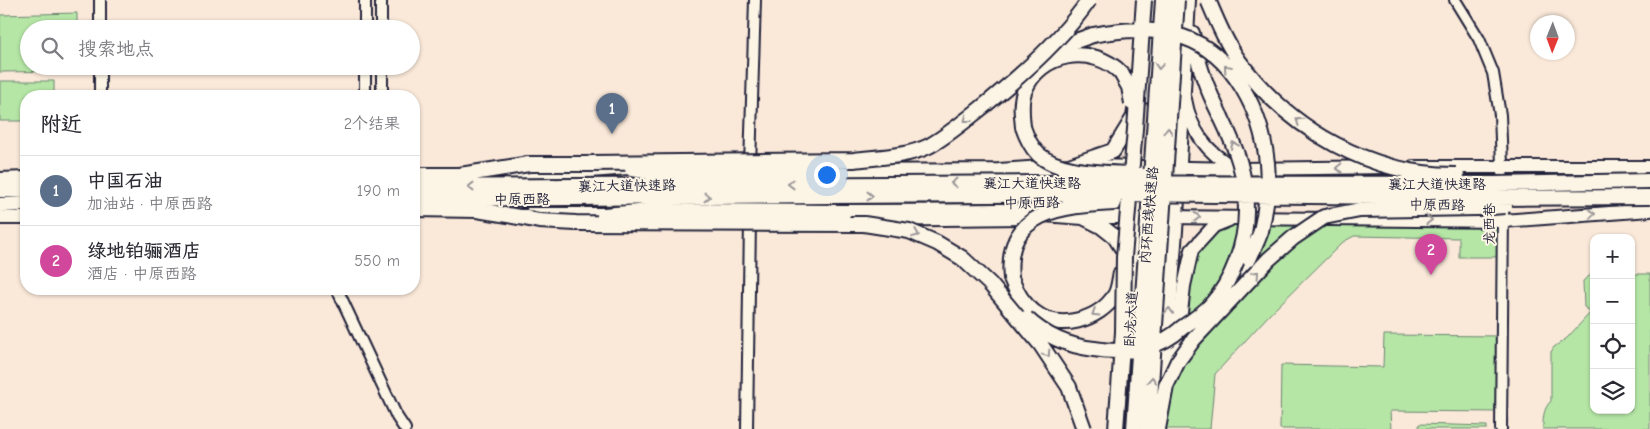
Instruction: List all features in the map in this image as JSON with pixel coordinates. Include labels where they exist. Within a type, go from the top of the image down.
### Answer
[{"type":"highway","points":[[996,96],[1061,34],[1089,0]]},
{"type":"highway","points":[[591,163],[668,175],[999,171],[1069,166],[1113,150],[1134,117],[1145,0]]},
{"type":"highway","points":[[1116,429],[1123,332],[1124,257],[1145,0]]},
{"type":"highway","name":"卧龙大道","points":[[1124,429],[1137,217],[1138,166],[1152,0]]},
{"type":"highway","name":"内环西线快速路","points":[[1134,429],[1163,0]]},
{"type":"highway","name":"内环西线快速路","points":[[1148,429],[1177,0]]},
{"type":"highway","points":[[1159,429],[1176,217],[1182,87],[1189,0]]},
{"type":"highway","points":[[420,209],[477,210],[539,221],[576,223],[832,223],[887,227],[909,231],[937,243],[962,258],[1029,321],[1049,336],[1077,347],[1110,352],[1130,351],[1148,347],[1173,336],[1210,306],[1224,287],[1236,261],[1243,237],[1246,213],[1241,164],[1206,87],[1197,58],[1190,23],[1189,0]]},
{"type":"highway","points":[[1208,0],[1221,30],[1234,53],[1250,74],[1290,115],[1328,142],[1372,161],[1406,171],[1446,175],[1526,175],[1615,182]]},
{"type":"highway","points":[[420,174],[460,175],[529,164],[854,160],[897,156],[928,146],[961,124],[1046,56],[1070,43],[1093,35],[1117,30],[1157,31],[1184,37],[1208,50],[1225,65],[1241,86],[1253,109],[1259,126],[1267,163],[1266,205],[1260,232],[1249,259],[1178,362],[1166,386],[1159,429]]},
{"type":"highway","points":[[1135,129],[1132,98],[1129,87],[1121,74],[1113,65],[1088,55],[1074,54],[1059,58],[1043,67],[1030,80],[1024,93],[1021,110],[1023,127],[1028,140],[1038,153],[1051,162],[1066,168],[1254,190]]},
{"type":"highway","name":"襄江大道快速路","points":[[420,199],[1130,194],[1650,181]]},
{"type":"highway","name":"襄江大道快速路","points":[[420,187],[1050,182],[1494,198],[1650,197]]},
{"type":"highway","points":[[0,190],[20,190]]},
{"type":"highway","points":[[1124,257],[1116,293],[1108,304],[1086,319],[1064,322],[1050,320],[1035,314],[1024,304],[1015,291],[1009,263],[1020,233],[1032,222],[1050,211],[1079,205],[1254,190]]},
{"type":"highway","points":[[1194,339],[1292,238],[1324,217],[1360,210],[1478,208],[1590,197]]},
{"type":"highway","points":[[0,205],[20,204]]},
{"type":"highway","points":[[519,217],[599,215],[651,211],[1002,211],[1083,217],[1101,226],[1115,237],[1127,254],[1132,299]]},
{"type":"highway","points":[[998,292],[1041,345],[1068,387],[1084,429]]},
{"type":"main road","points":[[1182,87],[1191,124],[1202,141],[1223,162],[1239,169]]},
{"type":"main road","name":"中原西路","points":[[420,174],[591,171],[658,166],[1138,166],[1239,169],[1502,166],[1650,167]]},
{"type":"main road","points":[[0,179],[20,178]]},
{"type":"main road","name":"中原西路","points":[[420,214],[627,214],[670,222],[1083,217],[1503,221],[1650,210]]},
{"type":"main road","points":[[1162,408],[1177,358],[1184,286],[1192,250],[1214,226],[1236,217]]},
{"type":"main road","points":[[0,218],[20,218]]},
{"type":"street","points":[[100,0],[100,20]]},
{"type":"street","points":[[365,0],[365,20]]},
{"type":"street","points":[[381,0],[381,20]]},
{"type":"street","points":[[750,166],[755,0]]},
{"type":"street","name":"龙西巷","points":[[1455,0],[1479,39],[1493,73],[1500,115],[1503,221],[1501,429]]},
{"type":"street","points":[[100,75],[100,90]]},
{"type":"street","points":[[365,75],[365,90]]},
{"type":"street","points":[[382,75],[382,90]]},
{"type":"street","points":[[747,429],[750,221]]},
{"type":"street","points":[[340,295],[378,372],[397,417],[405,429]]},
{"type":"green space","points":[[77,13],[77,20],[20,20],[20,72],[0,72],[0,15]]},
{"type":"green space","points":[[0,81],[54,81],[54,90],[20,90],[20,121],[0,121]]},
{"type":"green space","points":[[1236,217],[1503,221],[1503,257],[1459,257],[1459,238],[1354,236],[1343,242],[1268,316],[1215,374],[1210,429],[1160,429],[1192,250]]},
{"type":"green space","points":[[1635,274],[1650,274],[1650,429],[1543,429],[1545,410],[1551,401],[1551,352],[1554,347],[1567,338],[1590,313],[1590,414],[1635,414]]},
{"type":"green space","points":[[1590,276],[1590,311],[1584,307],[1583,281]]},
{"type":"green space","points":[[1384,335],[1502,336],[1501,412],[1390,411],[1391,429],[1280,429],[1281,365],[1383,367]]},
{"type":"green space","points":[[1419,424],[1487,426],[1487,429],[1419,429]]},
{"type":"place","name":"中国石油","points":[[612,134]]},
{"type":"place","name":"绿地铂骊酒店","points":[[1431,275]]}]
